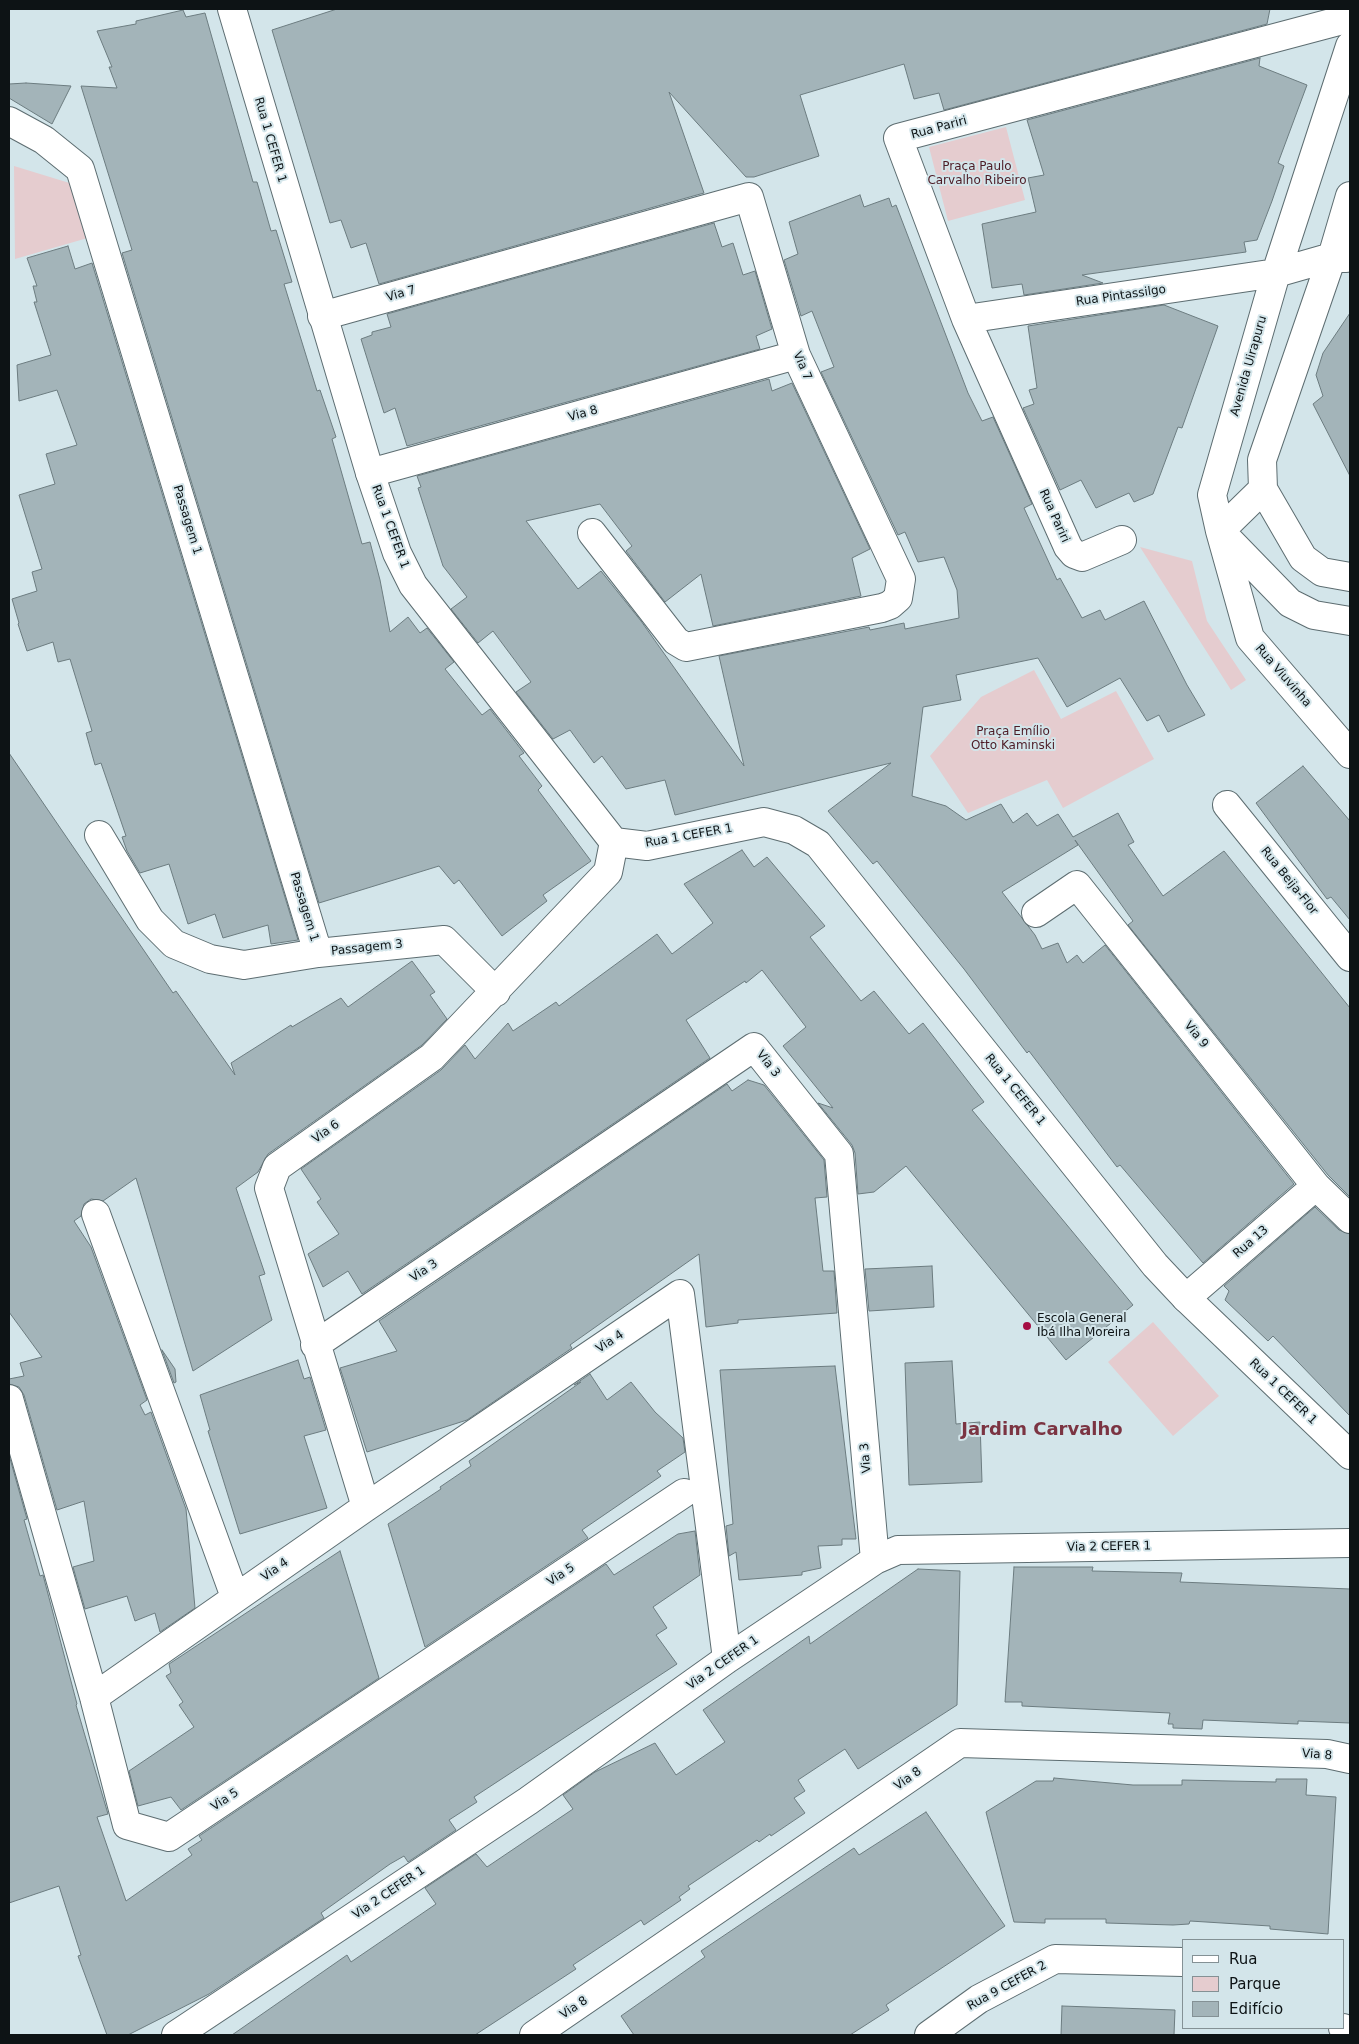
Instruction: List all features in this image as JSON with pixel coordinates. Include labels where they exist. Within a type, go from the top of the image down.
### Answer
[{"type":"street","name":"Rua 1 CEFER 1","points":[[232,9],[370,473],[397,554],[413,585],[614,842],[647,846],[764,822],[794,830],[818,844],[1155,1265],[1186,1298],[1350,1455]]},
{"type":"street","name":"Rua Pariri","points":[[1122,540],[1082,557],[1074,554],[1068,548],[966,319],[898,138],[1350,18]]},
{"type":"street","name":"Avenida Uirapuru","points":[[1220,531],[1212,495],[1276,273],[1350,46]]},
{"type":"street","name":"Passagem 1","points":[[9,121],[44,140],[80,169],[318,953]]},
{"type":"street","points":[[1350,196],[1341,258],[1262,460],[1263,489],[1303,558],[1322,572],[1350,578]]},
{"type":"street","name":"Via 7","points":[[322,316],[750,197],[796,354],[901,579],[898,598],[882,608],[686,647],[676,641],[592,533]]},
{"type":"street","name":"Rua Pintassilgo","points":[[966,319],[1276,273],[1341,258]]},
{"type":"street","name":"Via 8","points":[[370,473],[796,354]]},
{"type":"street","points":[[1263,489],[1220,531],[1290,603],[1314,615],[1350,621]]},
{"type":"street","name":"Rua Viuvinha","points":[[1220,531],[1250,638],[1350,754]]},
{"type":"street","name":"Rua Beija-Flor","points":[[1227,805],[1350,957]]},
{"type":"street","name":"Passagem 3","points":[[99,836],[150,920],[174,944],[210,959],[244,965],[318,953],[444,940],[496,992]]},
{"type":"street","name":"Via 6","points":[[366,1507],[269,1188],[277,1167],[432,1058],[608,872],[614,842]]},
{"type":"street","name":"Via 9","points":[[1036,913],[1077,885],[1316,1186],[1350,1219]]},
{"type":"street","name":"Via 3","points":[[316,1345],[754,1047],[839,1154],[875,1560]]},
{"type":"street","name":"Rua 13","points":[[1186,1298],[1316,1186]]},
{"type":"street","points":[[96,1214],[235,1597]]},
{"type":"street","name":"Via 4","points":[[94,1697],[235,1597],[680,1294],[727,1659]]},
{"type":"street","name":"Via 5","points":[[9,1399],[94,1697],[127,1825],[169,1837],[684,1493]]},
{"type":"street","name":"Via 2 CEFER 1","points":[[176,2035],[528,1801],[727,1659],[875,1560],[898,1550],[1350,1543]]},
{"type":"street","name":"Via 8","points":[[534,2035],[960,1743],[1327,1754],[1350,1759]]},
{"type":"street","name":"Rua 9 CEFER 2","points":[[929,2035],[979,1999],[1055,1959],[1182,1962]]},
{"type":"green space","name":"Praça Paulo Carvalho Ribeiro","points":[[1006,127],[1025,200],[948,221],[929,147]]},
{"type":"green space","points":[[14,166],[76,185],[91,237],[15,259]]},
{"type":"green space","points":[[1140,547],[1192,561],[1207,621],[1246,680],[1231,690]]},
{"type":"green space","name":"Praça Emílio Otto Kaminski","points":[[1034,670],[1061,719],[1116,691],[1154,759],[1063,808],[1047,780],[968,813],[930,756],[981,697]]},
{"type":"green space","points":[[1153,1322],[1219,1396],[1173,1436],[1108,1362]]},
{"type":"building","points":[[337,9],[1270,9],[1267,24],[944,110],[939,93],[914,99],[904,64],[800,95],[819,156],[754,177],[746,177],[669,92],[704,193],[379,284],[366,243],[351,248],[341,220],[330,223],[272,30]]},
{"type":"building","points":[[183,10],[186,17],[205,13],[253,182],[257,182],[271,231],[276,230],[292,282],[284,284],[317,391],[320,390],[336,437],[332,439],[362,544],[370,542],[380,580],[390,632],[408,617],[420,633],[427,628],[454,662],[445,669],[482,715],[490,709],[524,753],[519,756],[542,786],[538,790],[591,861],[543,895],[547,901],[502,936],[459,880],[454,884],[439,866],[319,903],[122,253],[132,250],[81,86],[117,88],[109,67],[112,67],[97,31],[136,24],[136,21]]},
{"type":"building","points":[[1260,58],[1259,66],[1307,85],[1278,163],[1284,166],[1272,201],[1257,240],[1244,242],[1246,252],[1082,275],[1103,283],[1024,295],[1022,284],[992,288],[982,224],[1036,212],[1028,178],[1044,175],[1027,120]]},
{"type":"building","points":[[26,83],[71,86],[52,124],[9,98],[9,84]]},
{"type":"building","points":[[860,195],[864,207],[889,198],[892,207],[896,205],[968,393],[982,421],[993,417],[1032,504],[1024,508],[1057,580],[1060,578],[1082,618],[1100,610],[1105,620],[1144,601],[1187,685],[1205,715],[1168,732],[1159,715],[1147,721],[1120,678],[1067,707],[1038,658],[956,675],[961,700],[923,707],[912,796],[946,806],[966,820],[1001,804],[1013,823],[1027,813],[1037,826],[1058,814],[1073,837],[1118,813],[1134,842],[1128,845],[1163,896],[1224,851],[1350,1008],[1350,1197],[1328,1175],[1128,925],[1133,921],[1075,840],[1078,845],[1002,892],[1035,935],[1042,949],[1058,943],[1067,963],[1077,955],[1083,963],[1105,945],[1294,1184],[1203,1263],[1120,1165],[1117,1167],[1029,1051],[1027,1053],[964,969],[877,861],[873,864],[828,811],[891,763],[675,815],[665,780],[626,789],[602,756],[594,763],[570,730],[553,739],[516,692],[531,682],[493,631],[478,643],[451,609],[467,597],[443,566],[418,488],[421,487],[417,476],[769,379],[772,391],[792,383],[870,549],[852,558],[861,596],[713,626],[701,574],[665,602],[626,551],[632,546],[600,504],[526,521],[578,589],[601,571],[641,621],[744,766],[719,656],[869,627],[870,630],[904,623],[905,629],[959,618],[957,590],[944,557],[918,562],[905,532],[898,535],[821,372],[834,367],[812,311],[801,316],[784,260],[798,254],[789,222]]},
{"type":"building","points":[[714,223],[722,247],[733,243],[743,275],[755,271],[772,329],[756,336],[760,349],[407,446],[395,408],[384,413],[361,339],[372,335],[372,332],[391,327],[387,314]]},
{"type":"building","points":[[68,246],[75,269],[92,263],[298,940],[271,944],[268,925],[223,938],[215,914],[188,924],[169,864],[140,873],[127,851],[122,837],[126,836],[101,763],[95,765],[86,733],[92,731],[70,659],[58,662],[53,642],[27,651],[18,624],[12,599],[37,591],[32,572],[42,569],[19,495],[55,484],[46,454],[77,445],[57,390],[19,401],[17,365],[51,355],[34,302],[37,302],[33,286],[37,286],[27,258]]},
{"type":"building","points":[[1164,305],[1218,326],[1182,428],[1178,427],[1153,494],[1134,502],[1129,493],[1096,508],[1081,480],[1060,490],[1023,408],[1034,404],[1029,390],[1037,388],[1028,326]]},
{"type":"building","points":[[1350,313],[1350,476],[1313,404],[1323,396],[1316,375],[1323,353]]},
{"type":"building","points":[[9,753],[173,993],[176,991],[235,1075],[231,1063],[291,1025],[292,1027],[341,998],[348,1007],[412,961],[435,992],[430,995],[447,1019],[422,1045],[268,1154],[258,1172],[236,1188],[265,1274],[259,1276],[272,1320],[193,1371],[136,1178],[103,1201],[91,1199],[84,1204],[81,1216],[74,1221],[91,1247],[147,1400],[140,1405],[145,1415],[151,1412],[186,1509],[195,1608],[160,1632],[155,1613],[135,1621],[127,1596],[85,1609],[73,1567],[94,1561],[84,1501],[57,1510],[24,1395],[19,1387],[9,1384],[9,1379],[24,1376],[20,1363],[42,1357],[9,1312]]},
{"type":"building","points":[[1303,766],[1350,821],[1350,920],[1331,897],[1327,899],[1256,803]]},
{"type":"building","points":[[742,850],[754,867],[767,857],[825,926],[810,937],[861,1001],[874,991],[909,1034],[923,1023],[984,1102],[972,1110],[1133,1305],[1066,1360],[906,1166],[874,1192],[858,1194],[855,1153],[852,1145],[818,1103],[833,1108],[783,1046],[806,1027],[762,970],[746,983],[745,981],[686,1020],[710,1058],[362,1294],[348,1271],[323,1287],[308,1254],[339,1234],[317,1202],[321,1199],[301,1169],[441,1070],[465,1045],[475,1059],[508,1023],[513,1031],[556,1002],[559,1006],[657,934],[672,954],[713,923],[684,884]]},
{"type":"building","points":[[748,1080],[764,1085],[824,1160],[827,1197],[815,1198],[823,1271],[834,1271],[837,1313],[738,1320],[738,1323],[706,1327],[699,1254],[570,1345],[572,1348],[467,1420],[367,1452],[340,1368],[397,1351],[379,1321],[727,1084],[732,1091]]},
{"type":"building","points":[[1315,1207],[1339,1230],[1350,1234],[1350,1416],[1273,1336],[1268,1341],[1225,1300],[1229,1291],[1224,1286]]},
{"type":"building","points":[[932,1266],[934,1307],[869,1311],[865,1269]]},
{"type":"building","points":[[162,1350],[175,1369],[176,1382],[174,1383]]},
{"type":"building","points":[[298,1360],[304,1379],[310,1377],[326,1430],[304,1436],[327,1508],[240,1534],[208,1431],[210,1430],[200,1395]]},
{"type":"building","points":[[952,1361],[956,1424],[980,1422],[982,1482],[909,1485],[905,1363]]},
{"type":"building","points":[[835,1366],[856,1539],[842,1539],[842,1545],[818,1546],[821,1568],[802,1572],[802,1575],[739,1580],[736,1552],[729,1556],[726,1526],[733,1524],[720,1370]]},
{"type":"building","points":[[590,1374],[607,1400],[631,1382],[655,1412],[683,1438],[685,1452],[657,1471],[661,1476],[582,1530],[588,1538],[425,1647],[388,1524],[441,1489],[440,1487],[471,1466],[469,1461]]},
{"type":"building","points":[[9,1455],[27,1519],[24,1520],[40,1576],[43,1575],[76,1705],[108,1814],[97,1817],[126,1901],[192,1855],[188,1849],[202,1840],[199,1836],[606,1564],[614,1575],[678,1534],[695,1531],[700,1575],[653,1607],[667,1628],[656,1635],[677,1664],[474,1797],[477,1802],[449,1820],[456,1830],[408,1862],[404,1856],[390,1864],[321,1913],[324,1918],[209,1994],[128,2035],[107,2035],[78,1956],[81,1955],[59,1886],[9,1903]]},
{"type":"building","points":[[340,1551],[379,1678],[181,1810],[171,1797],[138,1806],[129,1771],[194,1727],[179,1705],[183,1702],[166,1676],[171,1673],[169,1664]]},
{"type":"building","points":[[1014,1567],[1093,1567],[1092,1571],[1182,1573],[1180,1582],[1350,1589],[1350,1723],[1298,1721],[1298,1724],[1203,1720],[1202,1729],[1173,1728],[1173,1724],[1168,1724],[1170,1713],[1022,1706],[1022,1702],[1005,1702]]},
{"type":"building","points":[[918,1569],[960,1571],[957,1705],[858,1769],[845,1749],[798,1780],[805,1791],[794,1798],[805,1813],[771,1836],[770,1834],[759,1842],[757,1840],[688,1886],[690,1889],[679,1897],[681,1900],[644,1925],[641,1920],[573,1965],[576,1969],[475,2035],[232,2035],[347,1955],[351,1962],[436,1904],[425,1888],[476,1854],[487,1867],[573,1809],[563,1795],[595,1772],[655,1743],[676,1775],[725,1742],[703,1710],[809,1636],[810,1644]]},
{"type":"building","points":[[1054,1778],[1133,1785],[1182,1785],[1182,1780],[1276,1782],[1276,1779],[1307,1779],[1306,1795],[1336,1797],[1328,1934],[1270,1929],[1270,1926],[1190,1921],[1189,1924],[1173,1925],[1106,1923],[1106,1919],[1045,1919],[1045,1923],[1014,1922],[986,1812],[1036,1781],[1053,1781]]},
{"type":"building","points":[[926,1812],[1005,1926],[886,2005],[889,2010],[850,2035],[634,2035],[621,2016],[705,1957],[701,1951],[854,1848],[859,1855]]},
{"type":"building","points":[[1062,2006],[1175,2010],[1174,2035],[1061,2035]]},
{"type":"place","name":"Escola General Ibá Ilha Moreira","points":[[1027,1326]]},
{"type":"district","name":"Jardim Carvalho","points":[[1042,1430]]}]
